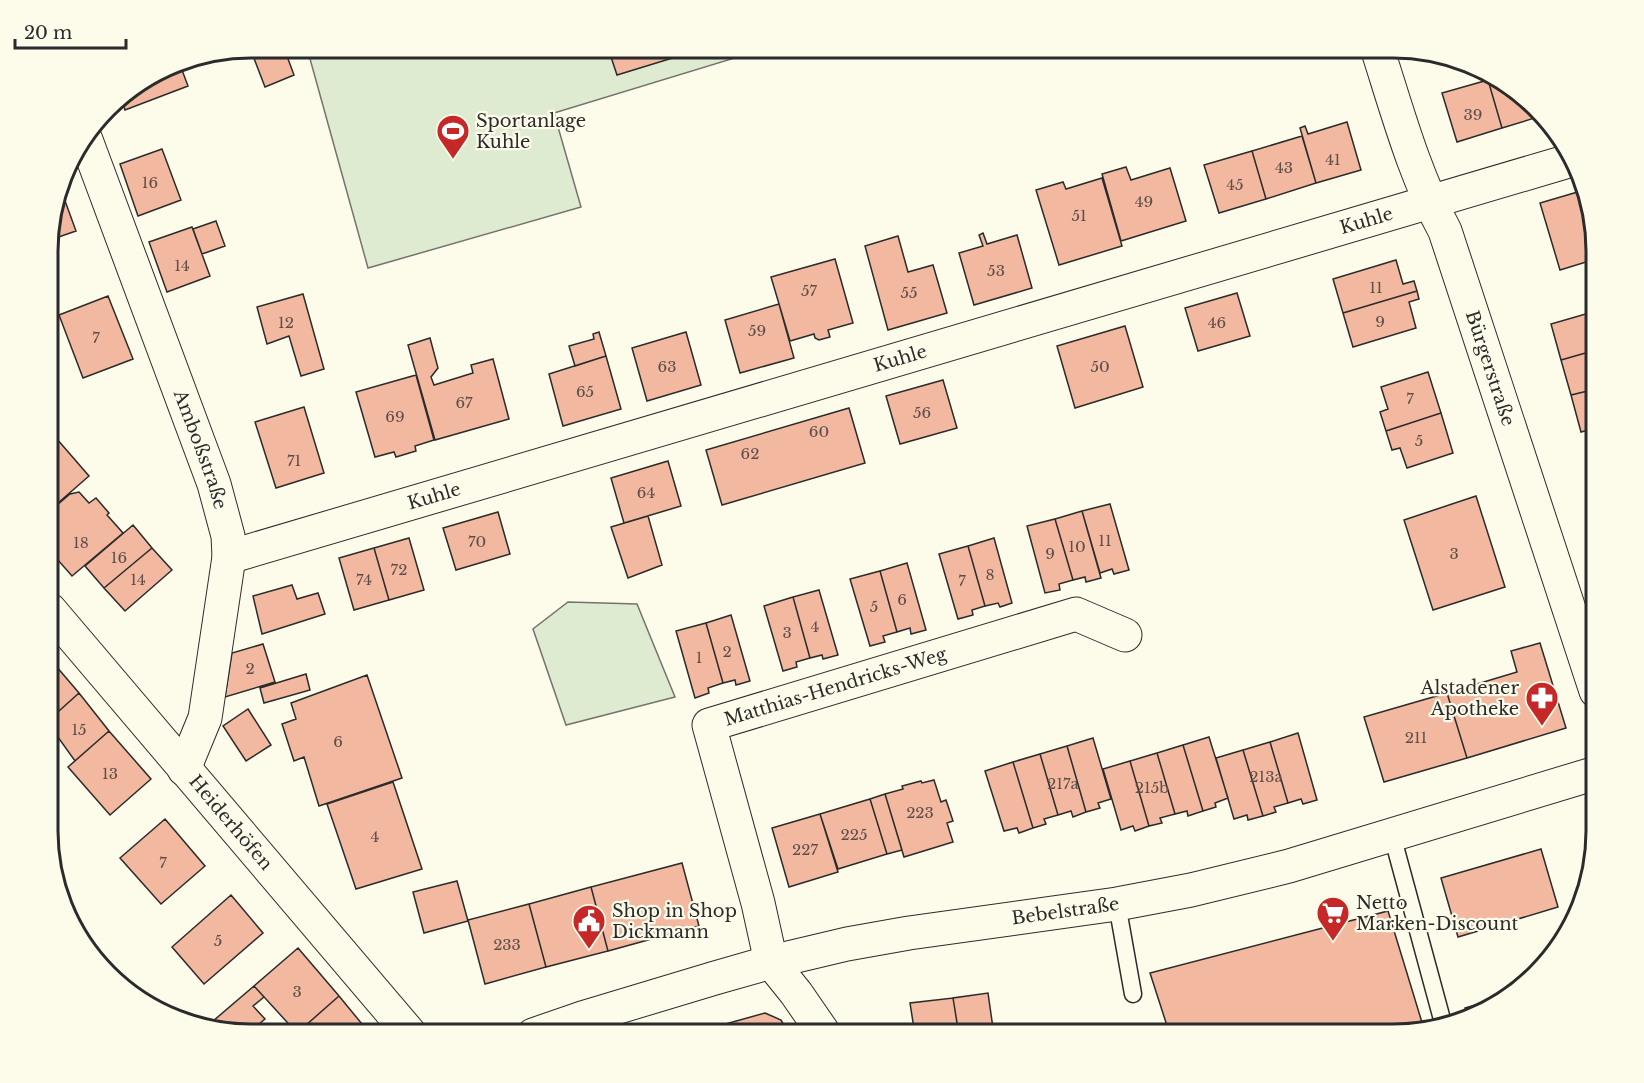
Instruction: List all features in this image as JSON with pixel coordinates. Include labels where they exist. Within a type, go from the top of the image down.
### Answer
[{"type":"street","name":"Bürgerstraße","points":[[1380,58],[1429,203],[1444,231],[1585,658]]},
{"type":"street","name":"Amboßstraße","points":[[89,147],[214,484],[228,536],[229,557],[205,718],[184,769]]},
{"type":"street","name":"Kuhle","points":[[229,557],[1564,163]]},
{"type":"street","name":"Matthias-Hendricks-Weg","points":[[771,962],[758,903],[709,725],[1076,614],[1125,635]]},
{"type":"street","name":"Heiderhöfen","points":[[58,619],[402,1024]]},
{"type":"street","name":"Bebelstraße","points":[[565,1024],[771,962],[847,944],[1117,904],[1191,890],[1289,866],[1585,776]]},
{"type":"street","points":[[771,962],[817,1024]]},
{"type":"lane","points":[[1392,835],[1442,1018]]},
{"type":"lane","points":[[1117,904],[1133,994]]},
{"type":"green space","name":"Sportanlage Kuhle","points":[[310,59],[732,59],[554,113],[581,207],[368,268]]},
{"type":"green space","points":[[568,602],[637,604],[675,697],[566,725],[533,629]]},
{"type":"building","points":[[254,59],[288,59],[294,75],[265,87]]},
{"type":"building","points":[[612,59],[671,59],[617,75]]},
{"type":"building","points":[[183,71],[188,86],[125,110],[124,106],[134,98],[155,84]]},
{"type":"building","points":[[1484,81],[1489,85],[1502,128],[1457,142],[1442,93]]},
{"type":"building","points":[[1489,85],[1520,106],[1533,119],[1502,128]]},
{"type":"building","points":[[1347,122],[1361,170],[1316,183],[1300,128],[1305,126],[1308,134]]},
{"type":"building","points":[[1302,136],[1316,183],[1266,199],[1252,151]]},
{"type":"building","points":[[162,149],[181,200],[138,216],[120,164]]},
{"type":"building","points":[[1252,151],[1266,199],[1219,213],[1204,165]]},
{"type":"building","points":[[1126,167],[1131,180],[1170,168],[1186,221],[1121,241],[1102,174]]},
{"type":"building","points":[[1102,178],[1122,246],[1059,265],[1036,190],[1063,182],[1066,189]]},
{"type":"building","points":[[1576,193],[1582,214],[1585,262],[1560,270],[1540,203]]},
{"type":"building","points":[[65,201],[76,231],[59,237]]},
{"type":"building","points":[[216,221],[225,246],[202,254],[193,229]]},
{"type":"building","points":[[192,227],[210,276],[167,292],[149,242]]},
{"type":"building","points":[[983,233],[987,244],[1017,235],[1032,288],[974,305],[959,253],[983,246],[979,235]]},
{"type":"building","points":[[898,236],[908,272],[933,265],[947,313],[888,330],[865,246]]},
{"type":"building","points":[[835,259],[853,323],[828,330],[830,337],[819,340],[814,334],[790,341],[771,277]]},
{"type":"building","points":[[1396,260],[1403,284],[1414,281],[1417,291],[1343,313],[1333,279]]},
{"type":"building","points":[[1417,291],[1419,299],[1409,302],[1416,328],[1353,347],[1343,313]]},
{"type":"building","points":[[1237,293],[1250,336],[1198,351],[1185,308]]},
{"type":"building","points":[[303,294],[324,369],[301,376],[289,336],[267,344],[257,307]]},
{"type":"building","points":[[108,296],[133,359],[83,378],[59,315]]},
{"type":"building","points":[[779,304],[794,358],[740,373],[725,320]]},
{"type":"building","points":[[1585,314],[1585,353],[1561,360],[1551,324]]},
{"type":"building","points":[[1125,326],[1143,387],[1075,408],[1057,346]]},
{"type":"building","points":[[599,332],[606,356],[575,366],[569,346],[594,339],[593,334]]},
{"type":"building","points":[[686,332],[701,385],[647,401],[632,348]]},
{"type":"building","points":[[430,338],[438,368],[431,377],[434,385],[473,373],[471,365],[493,359],[509,419],[435,440],[408,345]]},
{"type":"building","points":[[1585,353],[1585,392],[1571,395],[1561,360]]},
{"type":"building","points":[[606,356],[621,409],[563,426],[549,374]]},
{"type":"building","points":[[1428,372],[1441,413],[1386,431],[1380,412],[1388,409],[1381,387]]},
{"type":"building","points":[[416,375],[434,440],[415,446],[416,451],[396,457],[394,452],[375,457],[356,392]]},
{"type":"building","points":[[943,380],[957,428],[900,444],[886,396]]},
{"type":"building","points":[[1585,392],[1585,431],[1581,432],[1571,395]]},
{"type":"building","points":[[304,407],[324,473],[276,488],[255,422]]},
{"type":"building","points":[[849,408],[865,463],[722,505],[706,450]]},
{"type":"building","points":[[1441,413],[1453,453],[1407,468],[1400,448],[1392,450],[1386,431]]},
{"type":"building","points":[[58,440],[89,476],[58,503]]},
{"type":"building","points":[[668,461],[681,506],[624,523],[611,478]]},
{"type":"building","points":[[79,492],[89,503],[96,498],[123,533],[72,576],[58,560],[58,504],[70,494]]},
{"type":"building","points":[[1476,496],[1505,587],[1433,610],[1404,520]]},
{"type":"building","points":[[1110,504],[1129,570],[1114,574],[1112,569],[1100,573],[1082,511]]},
{"type":"building","points":[[1082,511],[1101,578],[1086,582],[1085,577],[1073,580],[1055,519]]},
{"type":"building","points":[[498,512],[510,554],[456,570],[443,528]]},
{"type":"building","points":[[648,516],[662,565],[628,578],[611,527]]},
{"type":"building","points":[[1055,519],[1073,580],[1059,584],[1060,590],[1045,593],[1027,526]]},
{"type":"building","points":[[133,525],[152,548],[104,588],[85,566]]},
{"type":"building","points":[[409,538],[424,590],[389,600],[374,548]]},
{"type":"building","points":[[994,538],[1012,603],[1000,607],[998,603],[985,606],[968,546]]},
{"type":"building","points":[[968,546],[985,606],[972,610],[973,615],[958,619],[939,554]]},
{"type":"building","points":[[152,548],[172,570],[125,611],[104,588]]},
{"type":"building","points":[[374,548],[389,600],[354,610],[339,558]]},
{"type":"building","points":[[907,563],[926,630],[911,634],[910,628],[897,632],[880,571]]},
{"type":"building","points":[[880,571],[897,632],[883,636],[885,642],[870,646],[850,579]]},
{"type":"building","points":[[292,585],[297,599],[318,593],[325,614],[262,634],[253,596]]},
{"type":"building","points":[[819,590],[838,655],[823,659],[822,655],[810,658],[793,597]]},
{"type":"building","points":[[793,597],[810,658],[796,662],[797,667],[783,671],[764,606]]},
{"type":"building","points":[[731,615],[750,681],[736,685],[735,680],[723,683],[706,623]]},
{"type":"building","points":[[706,623],[723,683],[708,688],[709,693],[695,698],[676,631]]},
{"type":"building","points":[[1540,643],[1566,728],[1467,758],[1447,693],[1517,672],[1511,651]]},
{"type":"building","points":[[263,644],[275,682],[225,697],[232,653]]},
{"type":"building","points":[[58,668],[79,693],[58,712]]},
{"type":"building","points":[[306,674],[310,690],[264,703],[260,688]]},
{"type":"building","points":[[367,675],[402,778],[319,806],[304,757],[294,761],[282,724],[296,719],[291,703]]},
{"type":"building","points":[[79,693],[109,731],[75,761],[58,737],[58,712]]},
{"type":"building","points":[[1447,693],[1467,758],[1384,782],[1364,717]]},
{"type":"building","points":[[248,709],[271,745],[246,761],[223,726]]},
{"type":"building","points":[[109,731],[151,779],[110,815],[68,767]]},
{"type":"building","points":[[1298,733],[1317,800],[1303,804],[1301,799],[1288,803],[1270,742]]},
{"type":"building","points":[[1209,737],[1228,798],[1215,803],[1216,807],[1203,811],[1183,745]]},
{"type":"building","points":[[1093,738],[1111,799],[1098,803],[1100,808],[1086,812],[1067,746]]},
{"type":"building","points":[[1270,742],[1288,803],[1274,807],[1276,812],[1263,816],[1243,750]]},
{"type":"building","points":[[1183,745],[1203,811],[1188,816],[1187,811],[1175,814],[1157,753]]},
{"type":"building","points":[[1067,746],[1086,812],[1073,817],[1071,811],[1058,815],[1040,754]]},
{"type":"building","points":[[1243,750],[1263,816],[1248,820],[1247,815],[1234,819],[1216,758]]},
{"type":"building","points":[[1157,753],[1175,814],[1160,818],[1162,823],[1149,826],[1130,761]]},
{"type":"building","points":[[1040,754],[1058,815],[1044,819],[1046,824],[1033,828],[1013,762]]},
{"type":"building","points":[[1130,761],[1149,826],[1135,831],[1133,826],[1121,830],[1103,769]]},
{"type":"building","points":[[1013,762],[1033,828],[1019,833],[1017,828],[1004,831],[985,771]]},
{"type":"building","points":[[934,780],[941,802],[946,800],[953,821],[947,823],[953,842],[904,857],[885,794],[903,789],[902,786]]},
{"type":"building","points":[[393,782],[422,869],[356,889],[327,804]]},
{"type":"building","points":[[885,794],[902,850],[887,854],[870,799]]},
{"type":"building","points":[[870,799],[887,854],[838,869],[820,814]]},
{"type":"building","points":[[820,814],[838,872],[789,887],[772,828]]},
{"type":"building","points":[[165,819],[205,866],[161,904],[120,858]]},
{"type":"building","points":[[1541,849],[1558,907],[1458,937],[1441,878]]},
{"type":"building","points":[[682,863],[699,926],[608,951],[591,887]]},
{"type":"building","points":[[457,881],[468,921],[424,933],[413,892]]},
{"type":"building","points":[[591,887],[608,951],[546,967],[529,904]]},
{"type":"building","points":[[231,895],[263,933],[204,984],[172,947]]},
{"type":"building","points":[[529,904],[546,967],[485,984],[468,920]]},
{"type":"building","name":"Netto Marken-Discount","points":[[1388,911],[1422,1022],[1405,1024],[1166,1024],[1150,973]]},
{"type":"building","points":[[298,948],[339,996],[307,1024],[289,1024],[254,986]]},
{"type":"building","points":[[254,986],[264,997],[253,1006],[265,1019],[259,1024],[214,1020]]},
{"type":"building","points":[[988,993],[992,1024],[957,1024],[953,998]]},
{"type":"building","points":[[339,996],[362,1024],[307,1024]]},
{"type":"building","points":[[953,998],[957,1024],[913,1024],[910,1003]]},
{"type":"building","points":[[765,1013],[781,1020],[783,1024],[726,1024]]},
{"type":"place","name":"Sportanlage Kuhle","points":[[453,160]]},
{"type":"place","name":"Alstadener Apotheke","points":[[1542,727]]},
{"type":"place","name":"Netto Marken-Discount","points":[[1333,942]]},
{"type":"place","name":"Shop in Shop Dickmann","points":[[589,950]]}]
